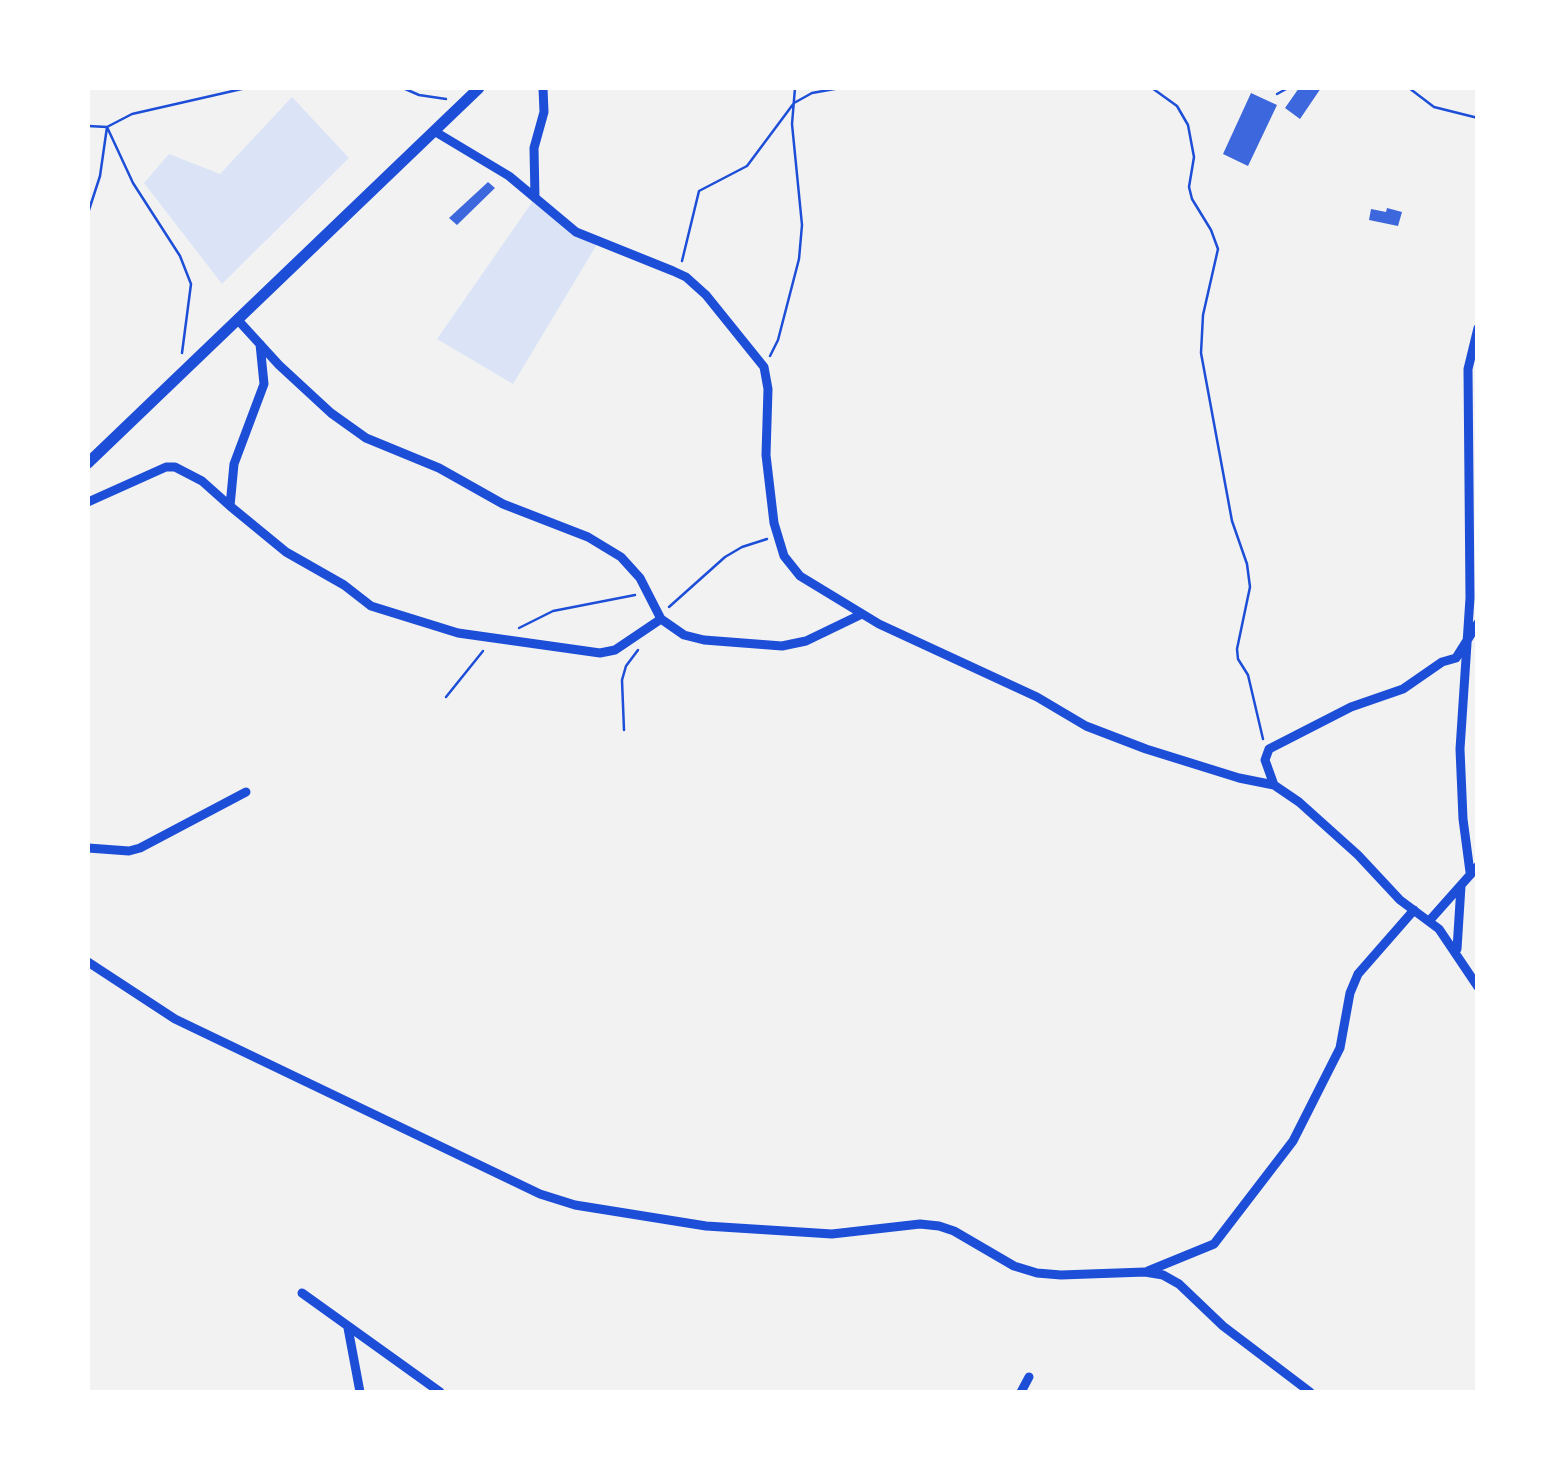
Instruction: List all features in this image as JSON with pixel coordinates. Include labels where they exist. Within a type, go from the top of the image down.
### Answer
[{"type":"street","points":[[88,462],[479,88]]},
{"type":"street","points":[[535,198],[534,148],[544,112],[544,88]]},
{"type":"street","points":[[434,131],[509,176],[576,232],[679,274],[706,295],[764,367],[768,388],[766,455],[774,523],[784,556],[800,576],[862,614],[1024,690],[1086,726],[1146,749],[1240,778],[1274,784],[1430,920],[1457,952],[1478,988]]},
{"type":"street","points":[[238,319],[331,413],[366,438],[439,468],[503,504],[588,537],[632,567],[661,619],[684,636],[782,646],[806,641],[862,614]]},
{"type":"street","points":[[1430,920],[1474,869],[1463,819],[1460,749],[1471,578],[1468,369],[1478,328]]},
{"type":"street","points":[[230,506],[234,464],[264,384],[260,344]]},
{"type":"street","points":[[88,502],[176,466],[202,481],[286,552],[372,606],[458,634],[600,653],[615,650],[661,619]]},
{"type":"street","points":[[1274,784],[1266,753],[1351,707],[1403,688],[1442,662],[1456,658],[1478,623]]},
{"type":"street","points":[[88,848],[140,848],[246,792]]},
{"type":"street","points":[[1457,952],[1461,886]]},
{"type":"street","points":[[1144,1272],[1214,1244],[1273,1169],[1293,1141],[1340,1048],[1350,993],[1358,974],[1414,910]]},
{"type":"street","points":[[88,962],[175,1019],[540,1194],[574,1205],[706,1226],[810,1233],[920,1224],[939,1226],[1014,1266],[1037,1273],[1162,1275],[1179,1284],[1223,1326],[1310,1392]]},
{"type":"street","points":[[302,1293],[440,1392]]},
{"type":"street","points":[[348,1328],[360,1392]]},
{"type":"street","points":[[1021,1392],[1029,1376]]},
{"type":"path","points":[[88,126],[107,127],[132,114],[246,88]]},
{"type":"path","points":[[403,88],[419,95],[467,98]]},
{"type":"path","points":[[764,367],[778,340],[799,258],[802,225],[793,140],[795,88]]},
{"type":"path","points":[[679,274],[700,191],[747,166],[794,104],[812,93],[840,88]]},
{"type":"path","points":[[1152,88],[1177,106],[1188,125],[1194,156],[1189,186],[1218,249],[1203,315],[1201,353],[1232,520],[1247,564],[1250,587],[1238,659],[1248,675],[1266,753]]},
{"type":"path","points":[[1277,94],[1288,88]]},
{"type":"path","points":[[1410,88],[1434,107],[1478,118]]},
{"type":"path","points":[[88,213],[100,176],[107,127]]},
{"type":"path","points":[[107,127],[133,182],[180,256],[190,284],[180,374]]},
{"type":"path","points":[[446,697],[479,655],[500,638],[553,611],[647,592]]},
{"type":"shaded area","points":[[292,97],[349,158],[222,284],[144,183],[169,154],[220,174]]},
{"type":"shaded area","points":[[535,198],[561,221],[599,241],[513,384],[437,339]]},
{"type":"building","points":[[1299,88],[1321,88],[1300,119],[1285,108]]},
{"type":"building","points":[[1251,93],[1277,105],[1248,166],[1223,154]]},
{"type":"building","points":[[488,182],[495,188],[457,225],[449,218]]},
{"type":"building","points":[[1387,208],[1402,212],[1398,226],[1369,220],[1371,209],[1386,212]]}]
